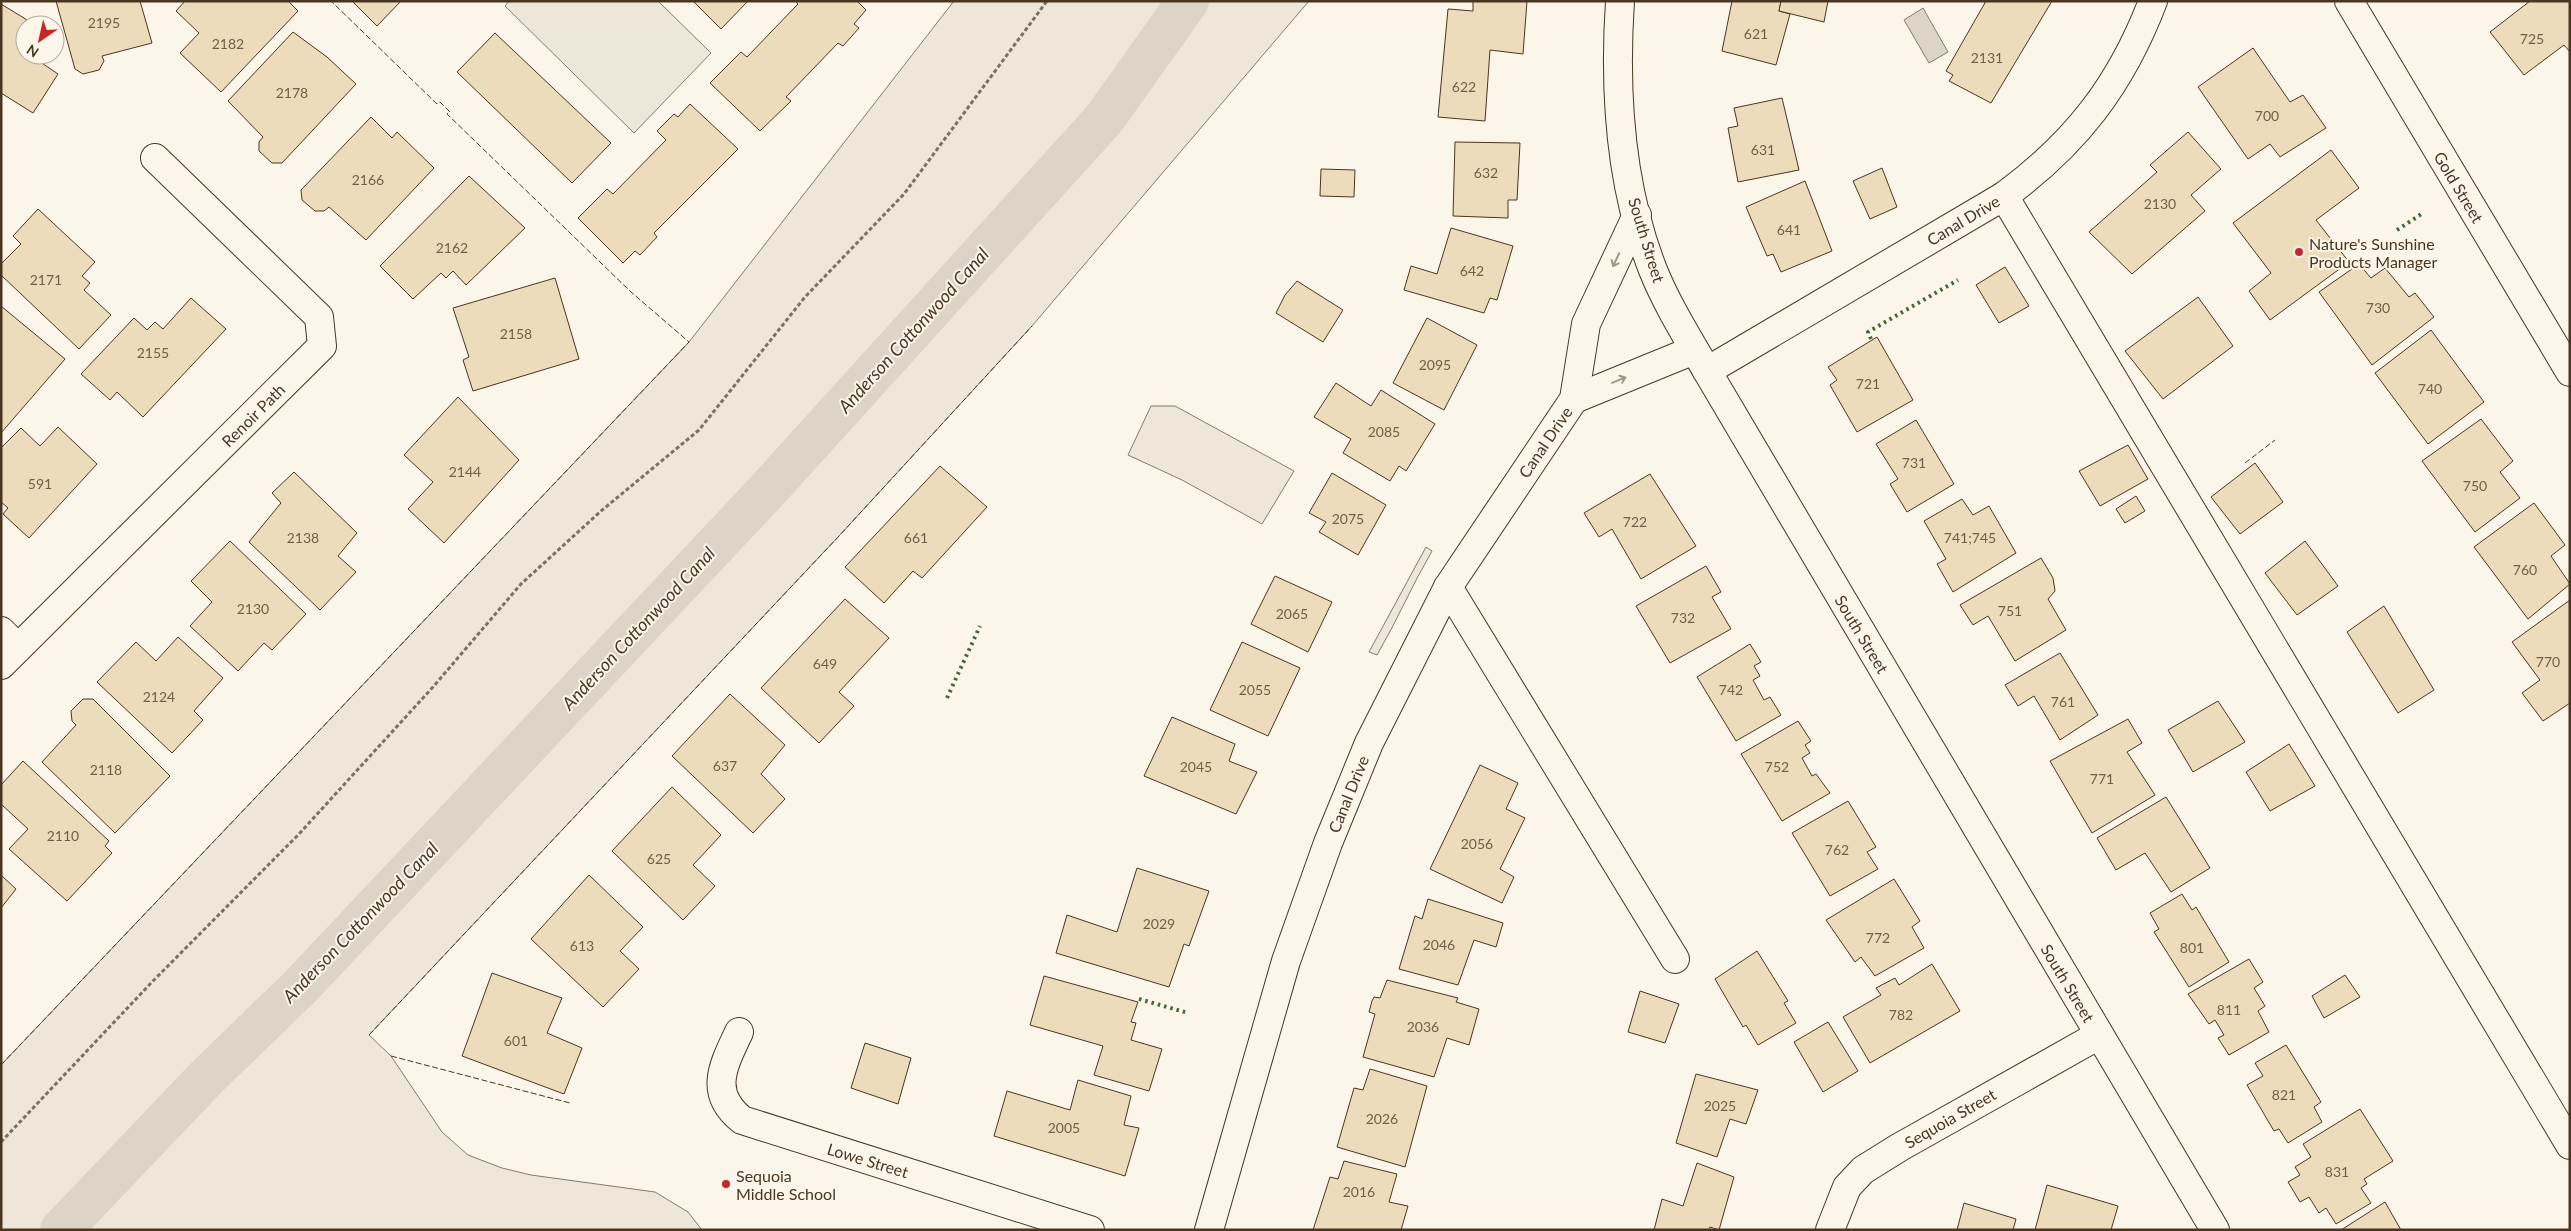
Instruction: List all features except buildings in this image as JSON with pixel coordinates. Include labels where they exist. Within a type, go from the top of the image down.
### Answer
[{"type":"street","name":"South Street","points":[[1620,1],[1618,34],[1620,114],[1637,216],[1653,270],[1701,360],[2215,1230]]},
{"type":"street","name":"Canal Drive","points":[[1574,399],[1701,360],[2004,196],[2034,173],[2061,148],[2100,101],[2130,56],[2153,1]]},
{"type":"street","name":"Gold Street","points":[[2349,1],[2570,372]]},
{"type":"street","name":"Renoir Path","points":[[7,648],[322,346],[318,317],[155,158]]},
{"type":"street","points":[[2004,196],[2570,1145]]},
{"type":"street","name":"Canal Drive","points":[[1209,1230],[1286,961],[1328,843],[1369,743],[1448,587],[1574,399],[1586,324],[1637,216]]},
{"type":"street","points":[[1448,587],[1675,959]]},
{"type":"street","name":"Lowe Street","points":[[739,1032],[728,1056],[721,1081],[721,1094],[728,1108],[742,1120],[1090,1230]]},
{"type":"street","name":"Sequoia Street","points":[[1830,1230],[1847,1187],[1863,1170],[1908,1142],[2099,1035]]},
{"type":"path","points":[[1,1142],[151,983],[299,834],[433,688],[520,584],[601,511],[699,430],[805,297],[904,194],[1047,1]]},
{"type":"shaded area","points":[[509,1],[658,1],[711,53],[634,133],[505,6]]},
{"type":"shaded area","points":[[954,1],[1309,1],[1032,326],[839,536],[369,1035],[391,1056],[442,1132],[468,1155],[502,1168],[531,1175],[655,1192],[688,1212],[702,1230],[1,1230],[1,1065],[689,342]]},
{"type":"shaded area","points":[[1923,8],[1948,52],[1929,63],[1904,20]]},
{"type":"shaded area","points":[[1151,406],[1175,406],[1294,471],[1262,524],[1182,480],[1128,455]]},
{"type":"shaded area","points":[[1426,547],[1432,551],[1377,655],[1369,652]]},
{"type":"waterway","name":"Anderson Cottonwood Canal","points":[[61,1230],[207,1077],[301,986],[763,495],[1104,119],[1188,1]]},
{"type":"hedge","points":[[2397,230],[2423,213]]},
{"type":"hedge","points":[[1871,339],[1868,332],[1958,280]]},
{"type":"hedge","points":[[947,698],[980,626]]},
{"type":"hedge","points":[[1139,999],[1188,1013]]},
{"type":"fence","points":[[1,1065],[689,342],[631,292],[447,114],[450,112],[440,102],[437,104],[331,1]]},
{"type":"fence","points":[[369,1035],[839,536],[1032,326]]},
{"type":"fence","points":[[2245,463],[2275,440]]},
{"type":"fence","points":[[391,1056],[570,1103]]},
{"type":"place","name":"Nature's Sunshine Products Manager","points":[[2299,252]]},
{"type":"place","name":"Sequoia Middle School","points":[[726,1184]]}]
